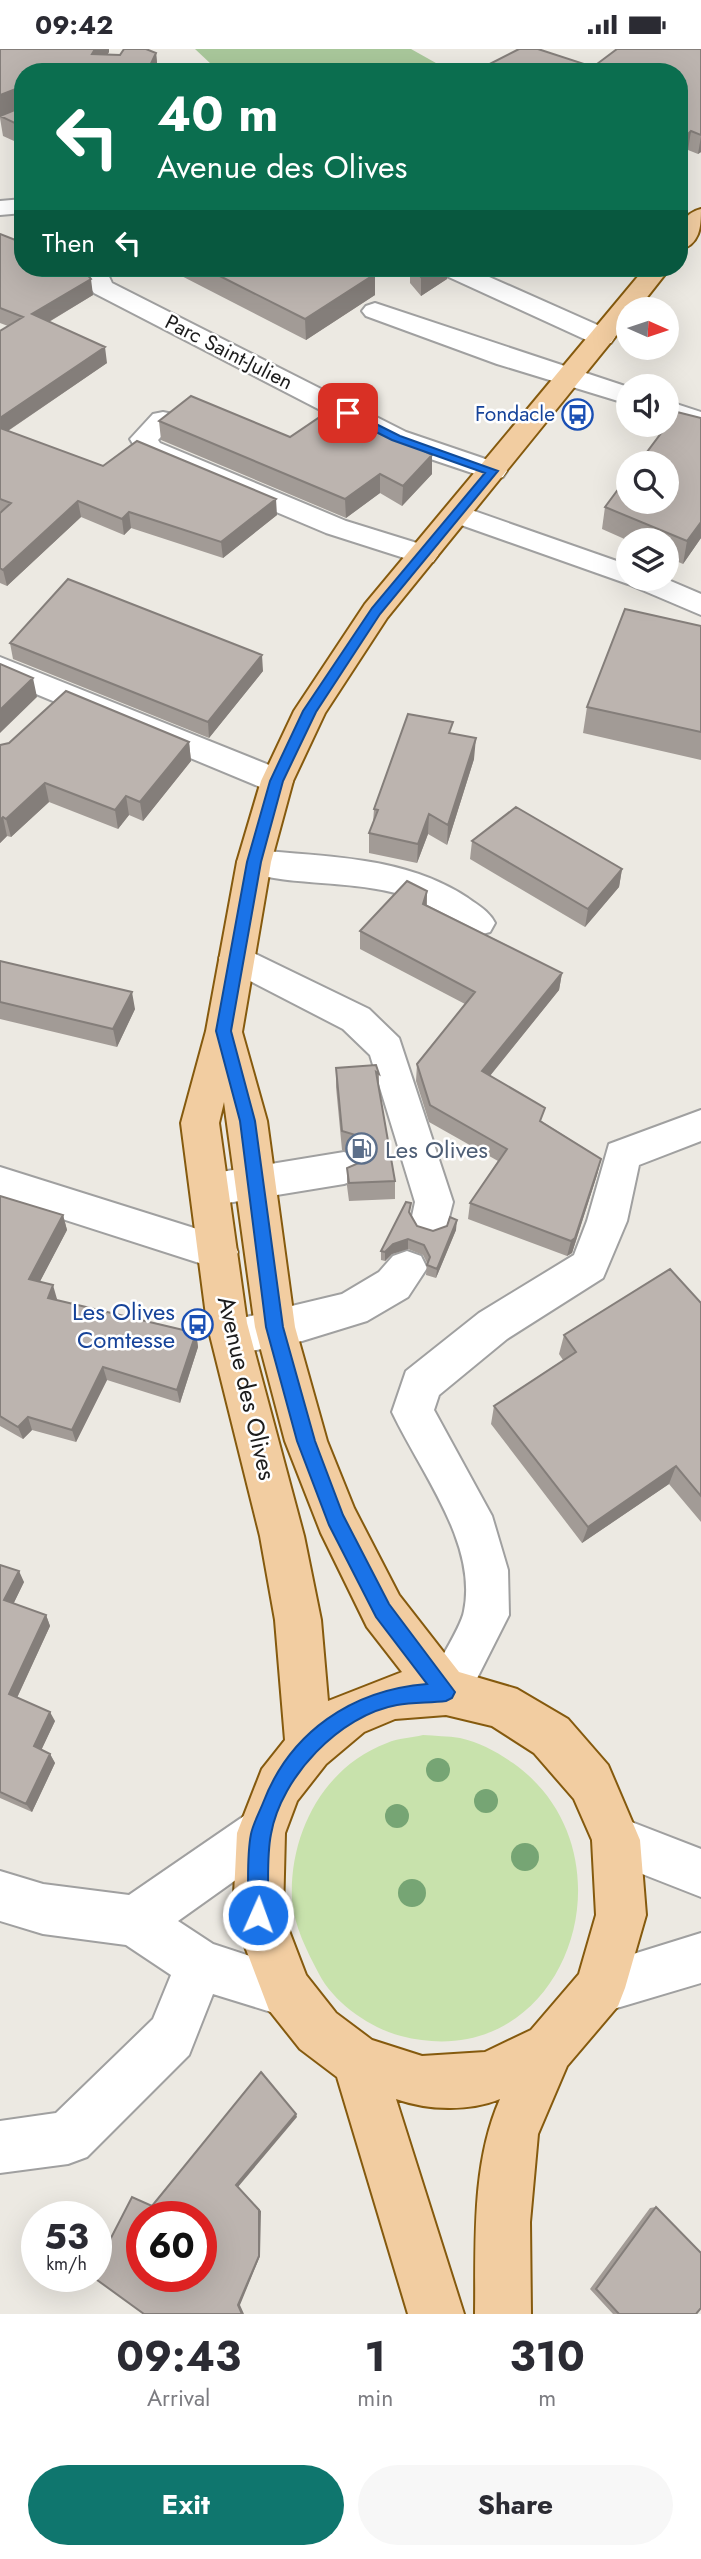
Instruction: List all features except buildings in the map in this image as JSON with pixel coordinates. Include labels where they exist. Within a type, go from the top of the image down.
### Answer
[{"type":"main road","points":[[688,232],[701,216]]},
{"type":"main road","name":"Avenue des Olives","points":[[309,1747],[298,1620],[287,1560],[231,1337],[200,1123],[224,1031],[254,862],[277,781],[310,711],[376,611],[652,277]]},
{"type":"main road","name":"Avenue des Olives","points":[[224,1031],[247,1121],[275,1327],[306,1441],[336,1518],[383,1611],[446,1692]]},
{"type":"main road","points":[[503,2314],[503,2222],[512,2133],[548,2048],[600,1987],[621,1915],[616,1840],[591,1783],[551,1736],[501,1705],[446,1692],[395,1696],[348,1715],[309,1747],[279,1786],[261,1833],[258,1915],[287,1992],[318,2031],[358,2061],[422,2082],[488,2077],[548,2048]]},
{"type":"main road","points":[[358,2061],[436,2314]]},
{"type":"street","name":"Parc Saint-Julien","points":[[95,277],[103,288],[396,438],[493,471]]},
{"type":"street","points":[[469,277],[602,337]]},
{"type":"street","points":[[375,311],[506,358],[570,375],[616,392]]},
{"type":"street","points":[[679,413],[701,421]]},
{"type":"street","points":[[163,420],[144,439],[149,448],[336,527],[423,555]]},
{"type":"street","points":[[457,514],[616,571]]},
{"type":"street","points":[[668,591],[701,605]]},
{"type":"street","points":[[0,667],[277,781]]},
{"type":"street","points":[[38,721],[64,694]]},
{"type":"street","points":[[254,862],[391,877],[435,893],[478,923]]},
{"type":"street","points":[[237,958],[356,1019],[386,1048],[406,1164],[434,1202],[431,1221]]},
{"type":"street","points":[[446,1692],[487,1615],[486,1570],[477,1531],[413,1412],[421,1384],[493,1326],[589,1266],[607,1220],[622,1156],[701,1125]]},
{"type":"street","points":[[209,1190],[256,1185],[344,1168]]},
{"type":"street","points":[[0,1183],[218,1252]]},
{"type":"street","points":[[231,1337],[341,1313],[398,1284],[407,1268]]},
{"type":"street","points":[[135,1921],[261,1833]]},
{"type":"street","points":[[616,1840],[701,1873]]},
{"type":"street","points":[[0,1896],[43,1909],[135,1921],[200,1965],[287,1992]]},
{"type":"street","points":[[600,1987],[701,1958]]},
{"type":"street","points":[[0,2147],[68,2139],[171,2037],[200,1965]]},
{"type":"green space","points":[[195,49],[411,49],[436,63],[210,63]]},
{"type":"green space","points":[[423,1735],[467,1740],[488,1748],[513,1763],[552,1803],[573,1850],[578,1901],[567,1950],[543,1993],[506,2024],[458,2040],[401,2036],[377,2027],[354,2013],[334,1995],[319,1974],[298,1929],[293,1910],[293,1875],[297,1851],[314,1806],[328,1786],[345,1768],[364,1754],[391,1741]]},
{"type":"place","name":"Fondacle","points":[[578,414]]},
{"type":"place","name":"Les Olives","points":[[362,1149]]},
{"type":"place","name":"Les Olives Comtesse","points":[[198,1325]]},
{"type":"route","points":[[258,1915],[261,1833],[279,1786],[309,1747],[348,1715],[372,1705],[395,1696],[446,1692],[383,1611],[336,1518],[306,1441],[275,1327],[247,1121],[224,1031],[254,862],[277,781],[310,711],[376,611],[493,471],[396,438],[348,413]]}]
